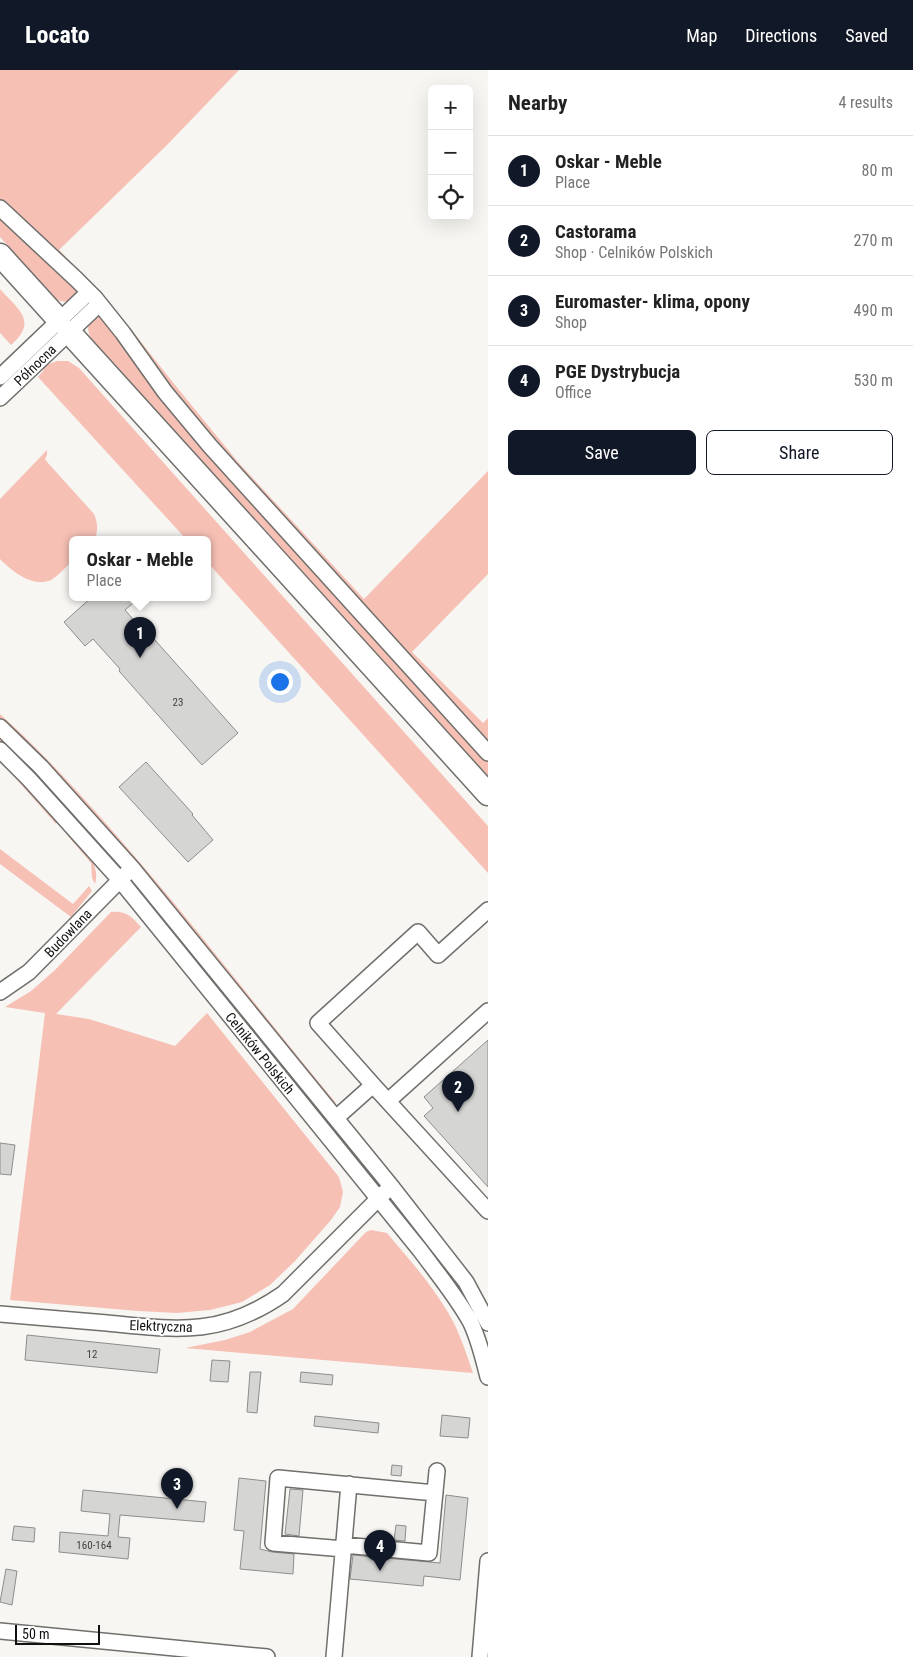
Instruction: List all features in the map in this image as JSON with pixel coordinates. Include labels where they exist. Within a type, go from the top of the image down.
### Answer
[{"type":"highway","points":[[0,255],[488,794]]},
{"type":"street","points":[[0,208],[94,298],[123,333],[165,392],[210,446],[488,753]]},
{"type":"street","points":[[64,326],[94,298]]},
{"type":"street","name":"Północna","points":[[0,377],[64,326]]},
{"type":"street","name":"Północna","points":[[0,398],[64,326]]},
{"type":"street","name":"Celników Polskich","points":[[0,727],[41,767],[132,868],[391,1186],[466,1282],[487,1315]]},
{"type":"street","name":"Celników Polskich","points":[[0,750],[29,779],[120,880],[420,1250],[456,1299],[470,1322],[480,1344],[488,1377]]},
{"type":"street","name":"Budowlana","points":[[0,992],[29,972],[132,868]]},
{"type":"street","points":[[488,910],[438,955],[418,932],[318,1023],[488,1211]]},
{"type":"street","points":[[388,1101],[488,1011]]},
{"type":"street","points":[[336,1118],[373,1085]]},
{"type":"street","name":"Elektryczna","points":[[0,1314],[168,1329],[208,1327],[235,1320],[266,1306],[283,1294],[391,1186]]},
{"type":"street","points":[[435,1492],[278,1478],[273,1543],[429,1553],[435,1492],[437,1471]]},
{"type":"street","points":[[334,1657],[333,1611],[344,1547],[350,1484]]},
{"type":"street","points":[[480,1657],[488,1561]]},
{"type":"street","points":[[0,1631],[152,1652],[267,1657]]},
{"type":"shaded area","points":[[0,70],[239,70],[168,144],[59,250],[107,299],[238,462],[364,599],[488,471],[488,574],[412,652],[483,723],[488,718],[488,776],[91,338],[88,327],[93,316],[77,297],[67,302],[56,300],[0,237]]},
{"type":"shaded area","points":[[0,289],[23,316],[23,329],[19,337],[11,345],[0,333]]},
{"type":"shaded area","points":[[57,361],[68,361],[79,368],[488,826],[488,873],[211,566],[211,536],[183,536],[38,377],[44,370],[41,367]]},
{"type":"shaded area","points":[[47,450],[45,459],[94,514],[97,530],[96,536],[69,536],[69,564],[51,580],[37,582],[30,580],[16,573],[0,559],[0,499]]},
{"type":"shaded area","points":[[0,714],[27,739],[91,806],[133,854],[336,1103],[330,1101],[19,735],[0,719]]},
{"type":"shaded area","points":[[0,735],[109,850],[104,854],[0,742]]},
{"type":"shaded area","points":[[3,761],[54,816],[57,821],[56,824],[1,762]]},
{"type":"shaded area","points":[[67,835],[71,836],[90,857],[96,870],[95,884],[92,878],[91,863]]},
{"type":"shaded area","points":[[0,849],[73,904],[89,886],[92,891],[71,917],[0,864]]},
{"type":"shaded area","points":[[111,912],[121,912],[128,915],[141,927],[56,1014],[89,1019],[175,1046],[207,1013],[339,1177],[343,1192],[340,1207],[331,1220],[295,1261],[270,1285],[242,1302],[210,1310],[177,1313],[10,1300],[45,1013],[5,1007],[31,991],[55,970]]},
{"type":"shaded area","points":[[371,1230],[387,1233],[431,1287],[453,1322],[473,1373],[185,1348],[225,1340],[250,1332],[293,1309],[366,1232]]},
{"type":"building","points":[[88,601],[135,601],[125,610],[152,641],[154,639],[238,733],[202,765],[93,639],[85,646],[64,622]]},
{"type":"building","points":[[146,762],[193,814],[213,840],[188,862],[119,787]]},
{"type":"building","points":[[488,1040],[488,1187],[424,1116],[433,1108],[424,1097]]},
{"type":"building","points":[[0,1143],[15,1145],[11,1175],[0,1174]]},
{"type":"building","points":[[27,1335],[160,1349],[157,1373],[25,1360]]},
{"type":"building","points":[[212,1360],[230,1361],[228,1382],[210,1381]]},
{"type":"building","points":[[250,1372],[261,1372],[257,1413],[247,1412]]},
{"type":"building","points":[[301,1372],[333,1375],[332,1385],[300,1382]]},
{"type":"building","points":[[442,1415],[470,1418],[468,1438],[440,1436]]},
{"type":"building","points":[[315,1416],[379,1423],[378,1433],[314,1426]]},
{"type":"building","points":[[392,1465],[402,1466],[401,1476],[391,1475]]},
{"type":"building","points":[[239,1478],[266,1481],[260,1549],[294,1554],[293,1574],[240,1569],[244,1531],[234,1530]]},
{"type":"building","points":[[290,1489],[303,1490],[299,1536],[285,1534]]},
{"type":"building","points":[[83,1490],[206,1502],[204,1522],[120,1515],[118,1537],[130,1538],[128,1559],[59,1552],[60,1532],[108,1536],[110,1514],[81,1511]]},
{"type":"building","points":[[446,1495],[468,1498],[460,1580],[424,1576],[423,1586],[350,1579],[353,1555],[440,1563]]},
{"type":"building","points":[[396,1525],[406,1526],[405,1541],[394,1540]]},
{"type":"building","points":[[14,1526],[35,1528],[34,1542],[12,1540]]},
{"type":"building","points":[[6,1569],[17,1571],[12,1605],[0,1602]]},
{"type":"place","name":"Oskar - Meble","points":[[140,658]]},
{"type":"place","name":"Castorama","points":[[458,1112]]},
{"type":"place","name":"Euromaster- klima, opony","points":[[177,1509]]},
{"type":"place","name":"PGE Dystrybucja","points":[[380,1571]]}]
